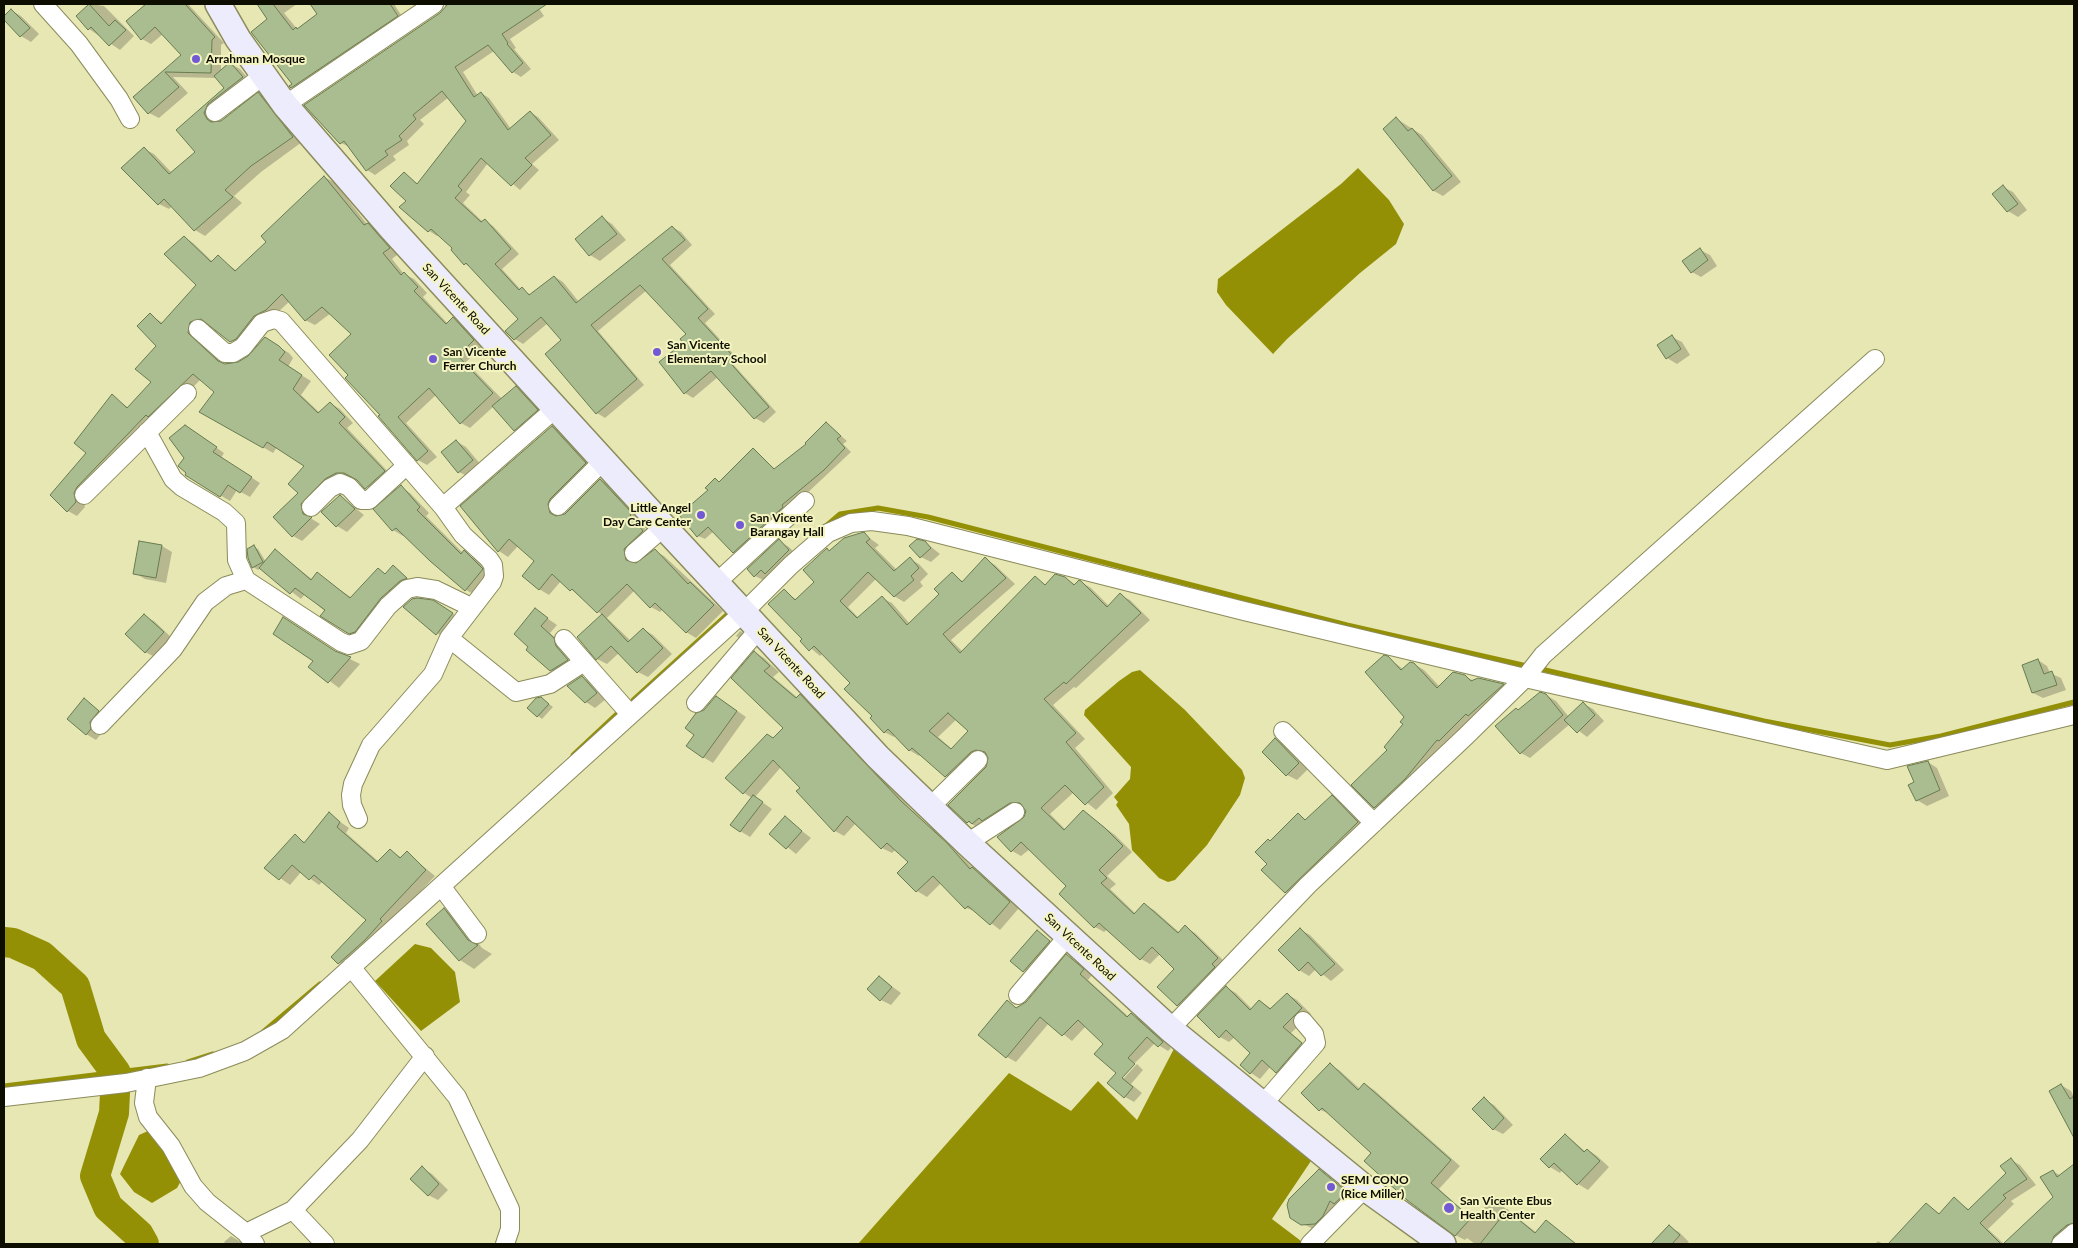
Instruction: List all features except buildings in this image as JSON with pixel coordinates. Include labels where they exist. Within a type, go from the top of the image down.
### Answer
[{"type":"street","points":[[43,4],[79,44],[119,100],[130,119]]},
{"type":"street","name":"San Vicente Road","points":[[218,4],[238,39],[285,105],[392,229],[603,461],[878,757],[967,843],[1170,1030],[1365,1188],[1443,1244]]},
{"type":"street","points":[[285,105],[434,4]]},
{"type":"street","points":[[215,112],[264,75]]},
{"type":"street","points":[[198,329],[225,352],[233,353],[244,347],[262,323],[274,319],[281,321],[443,508],[462,535],[493,565],[494,576],[492,582],[450,638],[433,674],[371,745],[352,789],[352,805],[358,819]]},
{"type":"street","points":[[1170,1030],[1308,885],[1526,678],[1543,655],[1875,359]]},
{"type":"street","points":[[84,495],[187,392]]},
{"type":"street","points":[[443,508],[556,408]]},
{"type":"street","points":[[147,432],[173,479],[182,487],[224,512],[236,523],[237,560],[246,580],[345,644],[359,643],[364,639],[388,606],[407,589],[417,587],[436,590],[472,607]]},
{"type":"street","points":[[558,506],[603,461]]},
{"type":"street","points":[[311,507],[330,488],[340,483],[349,487],[361,500],[369,500],[406,465]]},
{"type":"street","points":[[716,583],[805,501]]},
{"type":"street","points":[[696,703],[751,621],[828,533],[851,523],[888,522],[1526,678],[1888,760],[2074,715]]},
{"type":"street","points":[[634,553],[664,527]]},
{"type":"street","points":[[100,725],[173,650],[205,602],[226,586],[246,580]]},
{"type":"street","points":[[4,1097],[126,1083],[199,1068],[245,1051],[282,1030],[630,714],[751,621]]},
{"type":"street","points":[[450,638],[516,692],[550,684],[584,662]]},
{"type":"street","points":[[564,639],[630,714]]},
{"type":"street","points":[[1283,731],[1374,823]]},
{"type":"street","points":[[930,807],[978,760]]},
{"type":"street","points":[[967,843],[1015,812]]},
{"type":"street","points":[[441,886],[477,934]]},
{"type":"street","points":[[1018,995],[1068,936]]},
{"type":"street","points":[[351,967],[457,1097],[510,1209],[510,1229],[505,1244]]},
{"type":"street","points":[[1263,1104],[1316,1043],[1314,1034],[1303,1021]]},
{"type":"street","points":[[147,1078],[144,1103],[148,1117],[171,1146],[194,1186],[207,1202],[250,1238],[293,1210],[360,1140],[425,1056]]},
{"type":"street","points":[[1310,1244],[1365,1188]]},
{"type":"street","points":[[293,1210],[325,1244]]},
{"type":"street","points":[[2061,1244],[2074,1232]]},
{"type":"shaded area","points":[[1358,168],[1389,200],[1404,224],[1396,244],[1360,273],[1273,354],[1226,305],[1217,292],[1218,279],[1341,184]]},
{"type":"shaded area","points":[[1140,670],[1185,710],[1242,770],[1245,778],[1240,795],[1207,845],[1175,880],[1168,882],[1159,878],[1132,850],[1129,824],[1116,805],[1118,802],[1114,797],[1130,779],[1131,767],[1084,715],[1085,710],[1119,681],[1132,672]]},
{"type":"shaded area","points":[[415,944],[431,948],[455,972],[460,1002],[421,1031],[375,981]]},
{"type":"shaded area","points":[[1179,1039],[1315,1155],[1272,1219],[1305,1244],[858,1244],[1009,1073],[1071,1111],[1098,1081],[1137,1120]]},
{"type":"shaded area","points":[[148,1131],[171,1157],[182,1179],[177,1188],[152,1203],[134,1192],[120,1174],[139,1135]]},
{"type":"waterway","points":[[826,526],[840,514],[878,508],[928,517],[1347,625],[1527,666]]},
{"type":"waterway","points":[[633,700],[732,610]]},
{"type":"waterway","points":[[1541,669],[1764,721],[1890,745],[1941,736],[2074,702]]},
{"type":"waterway","points":[[573,755],[621,710]]},
{"type":"waterway","points":[[4,942],[13,943],[42,956],[75,986],[91,1039],[116,1073],[114,1113],[95,1176],[108,1207],[139,1235],[144,1244]]},
{"type":"waterway","points":[[263,1032],[320,984]]},
{"type":"waterway","points":[[188,1062],[213,1054]]},
{"type":"waterway","points":[[4,1086],[167,1066]]},
{"type":"place","name":"Arrahman Mosque","points":[[196,59]]},
{"type":"place","name":"San Vicente Elementary School","points":[[657,352]]},
{"type":"place","name":"San Vicente Ferrer Church","points":[[433,359]]},
{"type":"place","name":"Little Angel Day Care Center","points":[[701,515]]},
{"type":"place","name":"San Vicente Barangay Hall","points":[[740,525]]},
{"type":"place","name":"SEMI CONO (Rice Miller)","points":[[1331,1187]]},
{"type":"place","name":"San Vicente Ebus Health Center","points":[[1449,1208]]}]
